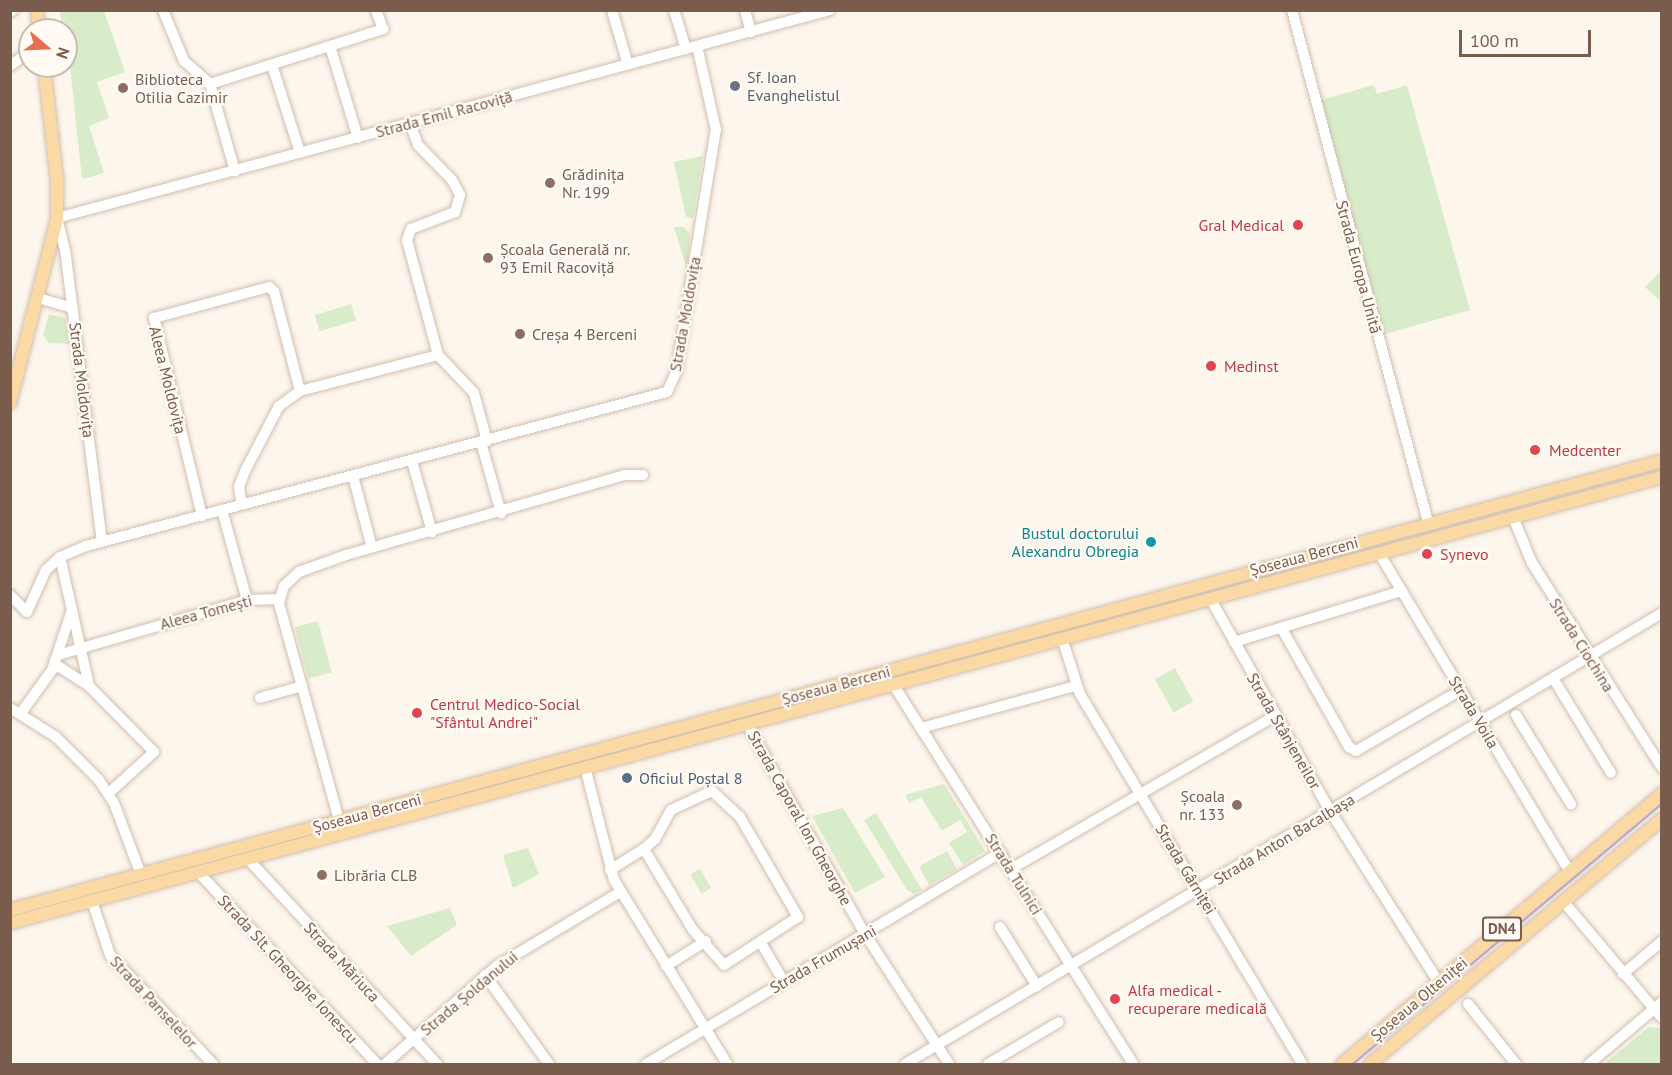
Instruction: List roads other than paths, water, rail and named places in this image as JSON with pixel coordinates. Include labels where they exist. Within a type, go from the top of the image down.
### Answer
[{"type":"main road","points":[[10,403],[57,218],[58,189],[45,78]]},
{"type":"main road","name":"Șoseaua Berceni","points":[[10,923],[141,875],[1428,522],[1662,461]]},
{"type":"main road","name":"Șoseaua Berceni","points":[[10,910],[199,873],[1662,477]]},
{"type":"main road","points":[[1590,479],[1594,495]]},
{"type":"main road","points":[[1166,594],[1170,609]]},
{"type":"main road","points":[[1012,637],[1017,651]]},
{"type":"main road","points":[[671,730],[675,743]]},
{"type":"main road","name":"Șoseaua Olteniței","points":[[1342,1065],[1662,794]]},
{"type":"main road","name":"Șoseaua Olteniței","points":[[1370,1065],[1563,900],[1662,819]]},
{"type":"street","points":[[163,10],[184,61],[210,84],[235,171]]},
{"type":"street","points":[[210,84],[383,28],[376,10]]},
{"type":"street","points":[[612,10],[628,65]]},
{"type":"street","points":[[674,10],[686,49]]},
{"type":"street","points":[[745,10],[751,32]]},
{"type":"street","name":"Strada Emil Racoviță","points":[[57,218],[830,10]]},
{"type":"street","name":"Strada Europa Unită","points":[[1292,10],[1428,522]]},
{"type":"street","points":[[330,46],[358,138]]},
{"type":"street","name":"Strada Moldovița","points":[[60,557],[102,542],[659,397],[670,388],[716,127],[697,46]]},
{"type":"street","points":[[272,64],[300,153]]},
{"type":"street","points":[[410,123],[418,145],[452,180],[460,195],[452,214],[415,227],[407,235],[438,355],[474,393],[501,513]]},
{"type":"street","name":"Strada Moldovița","points":[[57,218],[73,308],[102,542]]},
{"type":"street","name":"Aleea Moldovița","points":[[202,516],[154,318],[273,288],[300,391]]},
{"type":"street","points":[[38,298],[73,308]]},
{"type":"street","points":[[242,505],[239,488],[244,471],[279,406],[300,391],[438,355]]},
{"type":"street","points":[[412,461],[432,532]]},
{"type":"street","points":[[339,820],[279,599],[284,586],[299,572],[372,548],[501,513],[508,508],[625,475],[643,475]]},
{"type":"street","points":[[353,476],[372,548]]},
{"type":"street","points":[[222,510],[247,600]]},
{"type":"street","name":"Strada Ciochina","points":[[1513,517],[1526,551],[1589,656],[1662,768]]},
{"type":"street","name":"Strada Voila","points":[[1379,553],[1570,872]]},
{"type":"street","points":[[60,557],[89,686]]},
{"type":"street","points":[[10,595],[27,612],[40,579],[60,557]]},
{"type":"street","points":[[1234,642],[1402,591]]},
{"type":"street","name":"Strada Stânjeneilor","points":[[1210,598],[1330,811],[1439,983]]},
{"type":"street","name":"Aleea Tomești","points":[[56,659],[81,646],[247,600],[279,599]]},
{"type":"street","points":[[21,713],[56,659],[72,609]]},
{"type":"street","name":"Strada Anton Bacalbașa","points":[[905,1065],[1662,613]]},
{"type":"street","points":[[1282,628],[1349,747],[1356,751],[1461,690]]},
{"type":"street","name":"Strada Gârniței","points":[[1062,638],[1076,686],[1302,1065]]},
{"type":"street","points":[[56,659],[89,686],[154,752],[109,793]]},
{"type":"street","points":[[1553,678],[1611,773]]},
{"type":"street","name":"Strada Tulnici","points":[[893,684],[1001,852],[1133,1065]]},
{"type":"street","points":[[260,698],[302,686]]},
{"type":"street","points":[[921,728],[1076,686]]},
{"type":"street","points":[[10,708],[67,745],[109,793],[141,875]]},
{"type":"street","points":[[1516,715],[1571,804]]},
{"type":"street","points":[[1011,869],[1275,716]]},
{"type":"street","name":"Strada Caporal Ion Gheorghe","points":[[747,724],[865,934],[949,1065]]},
{"type":"street","points":[[585,767],[610,870],[620,892],[727,1065]]},
{"type":"street","points":[[610,870],[644,849],[655,839],[671,810],[715,792],[740,817],[798,915],[796,922],[724,965],[706,941],[693,930],[644,849]]},
{"type":"street","name":"Strada Frumușani","points":[[646,1065],[1001,852]]},
{"type":"street","name":"Strada Măriuca","points":[[248,859],[437,1065]]},
{"type":"street","name":"Strada Slt. Gheorghe Ionescu","points":[[199,873],[377,1065]]},
{"type":"street","name":"Strada Șoldanului","points":[[386,1065],[485,975],[620,892]]},
{"type":"street","name":"Strada Panselelor","points":[[90,895],[110,955],[213,1065]]},
{"type":"street","points":[[1563,900],[1623,974],[1659,1010],[1589,1065]]},
{"type":"street","points":[[1000,927],[1037,987]]},
{"type":"street","points":[[666,966],[706,941]]},
{"type":"street","points":[[1623,974],[1662,941]]},
{"type":"street","points":[[761,943],[784,982]]},
{"type":"street","points":[[485,975],[549,1065]]},
{"type":"street","points":[[1468,1004],[1516,1065]]},
{"type":"street","points":[[988,1065],[1059,1022]]},
{"type":"tram line","points":[[1353,1064],[1662,804]]},
{"type":"place","name":"Sf. Ioan Evanghelistul","points":[[735,86]]},
{"type":"place","name":"Biblioteca Otilia Cazimir","points":[[123,88]]},
{"type":"place","name":"Grădinița Nr. 199","points":[[550,183]]},
{"type":"place","name":"Gral Medical","points":[[1298,225]]},
{"type":"place","name":"Școala Generală nr. 93 Emil Racoviță","points":[[488,258]]},
{"type":"place","name":"Creșa 4 Berceni","points":[[520,334]]},
{"type":"place","name":"Medinst","points":[[1211,366]]},
{"type":"place","name":"Medcenter","points":[[1535,450]]},
{"type":"place","name":"Bustul doctorului Alexandru Obregia","points":[[1151,542]]},
{"type":"place","name":"Synevo","points":[[1427,554]]},
{"type":"place","name":"Centrul Medico-Social \"Sfântul Andrei\"","points":[[417,713]]},
{"type":"place","name":"Oficiul Poștal 8","points":[[627,778]]},
{"type":"place","name":"Școala nr. 133","points":[[1237,805]]},
{"type":"place","name":"Librăria CLB","points":[[322,875]]},
{"type":"place","name":"Alfa medical - recuperare medicală","points":[[1115,999]]}]
